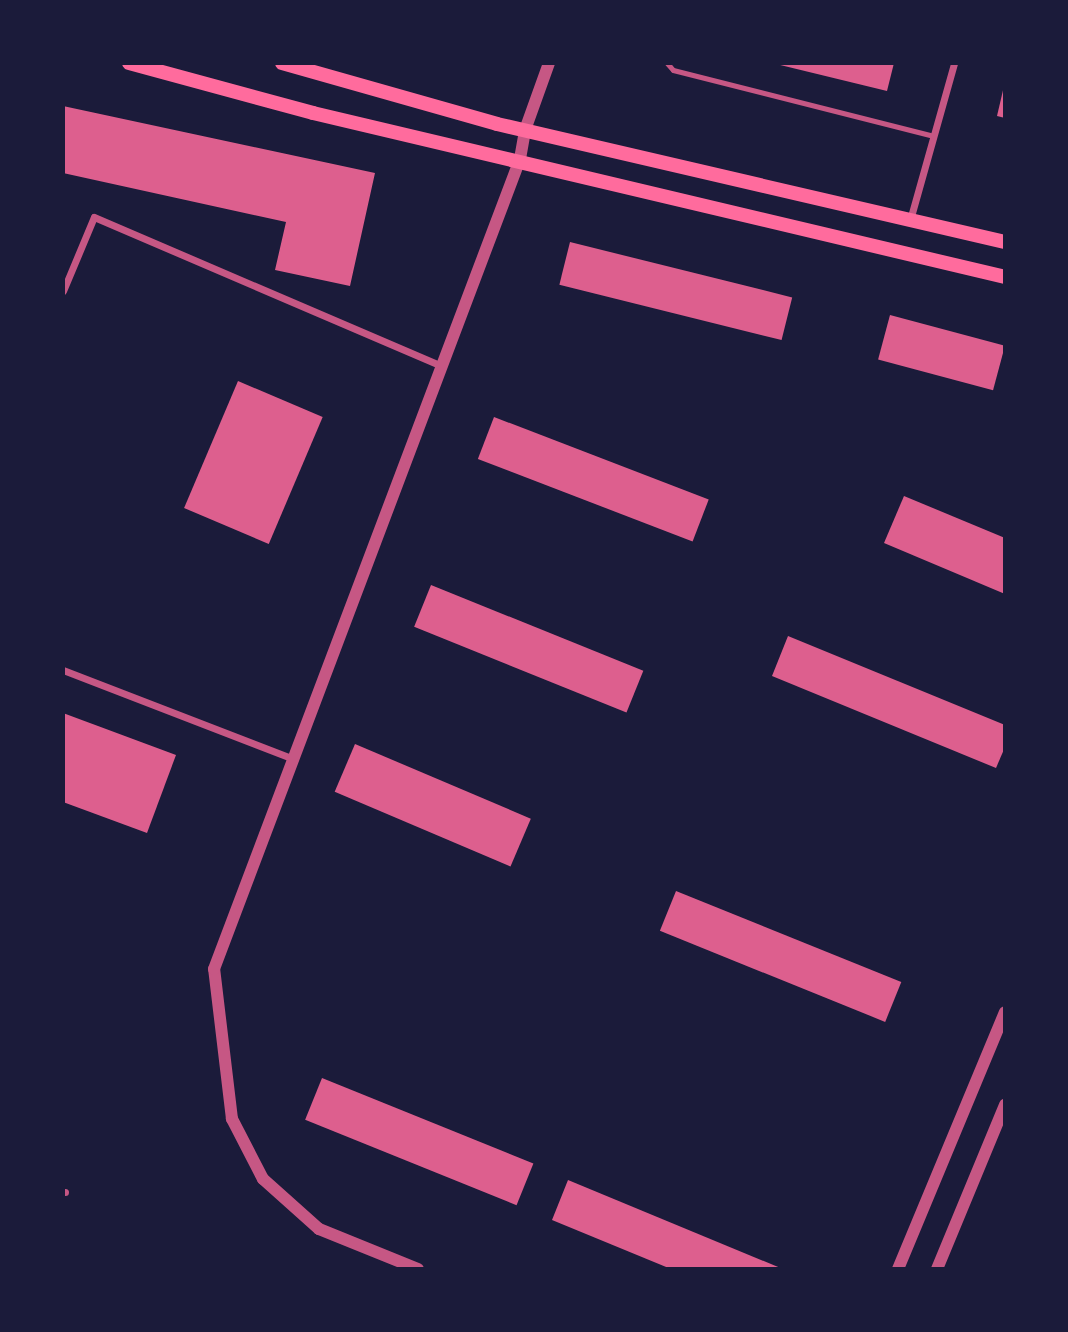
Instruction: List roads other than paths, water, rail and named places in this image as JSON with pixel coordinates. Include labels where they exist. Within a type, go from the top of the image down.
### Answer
[{"type":"main road","points":[[129,63],[313,113],[520,159],[1005,277]]},
{"type":"main road","points":[[282,63],[525,130],[1005,242]]},
{"type":"street","points":[[418,1269],[318,1230],[263,1179],[232,1119],[214,969],[520,159],[525,130],[550,63]]},
{"type":"street","points":[[910,219],[954,63]]},
{"type":"street","points":[[63,290],[94,217],[442,366]]},
{"type":"street","points":[[63,670],[294,759]]},
{"type":"street","points":[[898,1269],[1005,1012]]},
{"type":"street","points":[[937,1269],[1005,1105]]},
{"type":"lane","points":[[667,63],[673,71],[933,136]]}]
